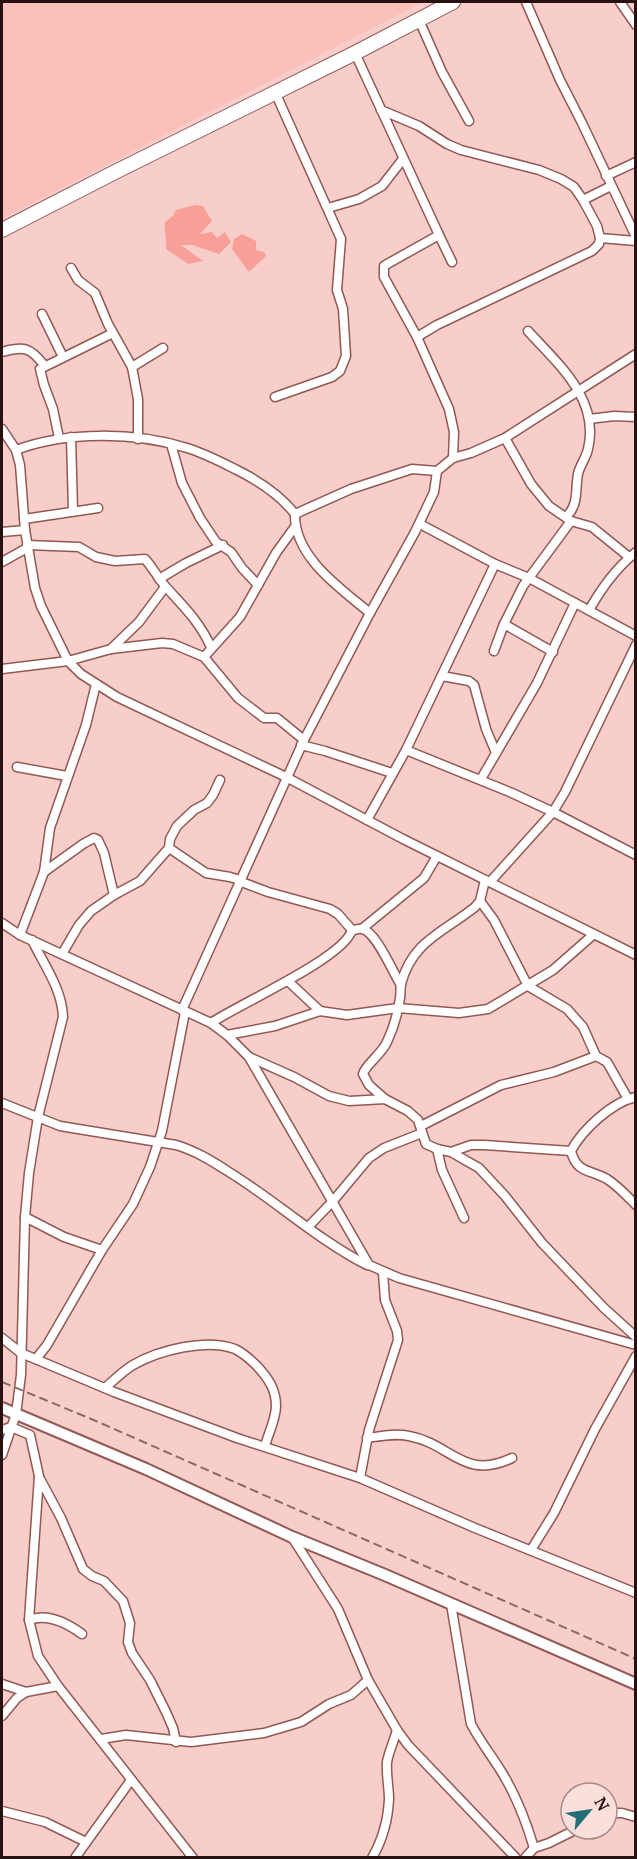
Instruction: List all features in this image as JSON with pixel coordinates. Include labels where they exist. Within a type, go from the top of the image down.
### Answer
[{"type":"main road","points":[[2,230],[453,2]]},
{"type":"street","points":[[526,2],[556,71],[636,239],[600,238]]},
{"type":"street","points":[[620,2],[636,25]]},
{"type":"street","points":[[419,20],[441,72],[469,121]]},
{"type":"street","points":[[355,53],[452,262]]},
{"type":"street","points":[[275,92],[342,239],[337,290],[343,309],[346,356],[340,371],[332,377],[275,397]]},
{"type":"street","points":[[381,110],[400,116],[461,150],[539,170],[561,179],[574,187],[583,200],[597,226],[600,238],[599,244],[592,251],[437,325],[417,337]]},
{"type":"street","points":[[328,208],[359,199],[382,186],[403,159]]},
{"type":"street","points":[[606,176],[636,162]]},
{"type":"street","points":[[583,200],[611,186]]},
{"type":"street","points":[[439,235],[389,263],[383,271],[387,286],[417,337],[449,408],[454,432],[453,458]]},
{"type":"street","points":[[71,268],[78,280],[95,293],[132,367],[138,399],[138,439]]},
{"type":"street","points":[[42,314],[63,357]]},
{"type":"street","points":[[494,651],[504,624],[523,586],[575,507],[581,462],[589,447],[589,419],[585,400],[580,391],[528,331]]},
{"type":"street","points":[[59,438],[53,409],[39,371],[44,365],[113,333]]},
{"type":"street","points":[[2,352],[21,348],[31,351],[44,365]]},
{"type":"street","points":[[132,367],[163,348]]},
{"type":"street","points":[[36,1359],[47,1345],[102,1250],[133,1204],[150,1167],[171,1090],[184,1011],[286,777],[370,613],[420,524],[434,492],[438,471],[453,458],[505,438],[636,354]]},
{"type":"street","points":[[589,419],[614,416],[636,417]]},
{"type":"street","points":[[2,429],[16,450],[22,481],[27,547],[35,588],[68,661],[96,684],[185,731],[286,777],[437,856],[636,955]]},
{"type":"street","points":[[71,437],[73,511]]},
{"type":"street","points":[[16,450],[38,442],[71,437],[138,439],[197,451],[252,478],[278,497],[295,514],[294,528],[310,559],[370,613]]},
{"type":"street","points":[[505,438],[521,468],[540,497],[549,506],[568,519],[592,527],[632,555],[619,566],[602,587],[589,610]]},
{"type":"street","points":[[171,444],[188,498],[212,538],[223,545],[258,585]]},
{"type":"street","points":[[295,514],[351,489],[412,469],[438,471]]},
{"type":"street","points":[[24,519],[98,508]]},
{"type":"street","points":[[420,524],[495,564],[529,578],[636,636]]},
{"type":"street","points":[[204,657],[240,617],[285,538],[294,528]]},
{"type":"street","points":[[2,532],[25,530]]},
{"type":"street","points":[[111,649],[136,625],[162,583],[186,563],[223,545]]},
{"type":"street","points":[[2,562],[27,547],[79,547],[96,557],[115,561],[145,559],[162,583],[202,628],[211,647]]},
{"type":"street","points":[[367,820],[406,750],[495,564]]},
{"type":"street","points":[[481,779],[553,652],[575,603]]},
{"type":"street","points":[[504,624],[553,652]]},
{"type":"street","points":[[2,669],[68,661],[111,649],[162,643],[173,644],[204,657],[227,687],[246,704],[264,718],[277,718],[302,743],[392,773]]},
{"type":"street","points":[[636,645],[566,792],[553,812],[488,881],[480,901],[468,913],[436,933],[414,953],[401,985],[398,1008],[386,1043],[378,1057],[366,1066],[363,1074],[369,1085],[385,1099],[414,1115],[426,1144],[451,1152],[479,1168],[505,1196],[549,1251],[604,1308],[636,1337]]},
{"type":"street","points":[[442,676],[469,681],[474,685],[486,729],[496,753]]},
{"type":"street","points":[[20,936],[44,872],[50,828],[86,725],[96,684]]},
{"type":"street","points":[[406,750],[481,779],[553,812],[636,855]]},
{"type":"street","points":[[17,767],[68,776]]},
{"type":"street","points":[[62,954],[79,925],[91,912],[114,895],[140,881],[169,848],[173,830],[194,810],[207,804],[220,780]]},
{"type":"street","points":[[44,872],[94,838],[98,840],[104,853],[114,895]]},
{"type":"street","points":[[169,848],[206,873],[230,877],[268,892],[330,909],[338,914],[352,930]]},
{"type":"street","points":[[352,930],[363,928],[424,878],[437,856]]},
{"type":"street","points":[[480,901],[494,920],[528,986],[567,1009],[583,1027],[596,1056],[607,1062],[632,1098],[582,1133],[571,1151]]},
{"type":"street","points":[[2,925],[20,936],[211,1023],[227,1035],[249,1057],[369,1265]]},
{"type":"street","points":[[363,928],[372,934],[401,985]]},
{"type":"street","points":[[211,1023],[289,982],[330,953],[350,936],[352,930]]},
{"type":"street","points":[[227,1035],[266,1028],[320,1011],[347,1015],[398,1008],[473,1013],[500,1004],[528,986],[574,953],[594,934]]},
{"type":"street","points":[[2,1455],[16,1414],[21,1375],[24,1217],[29,1173],[38,1117],[63,1017],[58,990],[32,940]]},
{"type":"street","points":[[289,982],[320,1011]]},
{"type":"street","points":[[308,1227],[333,1202],[369,1158],[384,1148],[501,1085],[554,1072],[596,1056]]},
{"type":"street","points":[[249,1057],[329,1096],[349,1101],[385,1099]]},
{"type":"street","points":[[2,1102],[60,1126],[193,1150],[245,1181],[347,1255],[384,1273],[636,1345]]},
{"type":"street","points":[[451,1152],[471,1145],[571,1151]]},
{"type":"street","points":[[437,1149],[442,1170],[464,1218]]},
{"type":"street","points":[[571,1151],[576,1163],[582,1169],[609,1181],[636,1205]]},
{"type":"street","points":[[24,1217],[64,1237],[102,1250]]},
{"type":"street","points":[[360,1478],[367,1438],[398,1340],[397,1331],[385,1300],[384,1273]]},
{"type":"street","points":[[2,1338],[21,1353],[105,1388],[237,1438],[360,1478],[475,1528],[636,1593]]},
{"type":"street","points":[[105,1388],[131,1366],[149,1356],[197,1346],[221,1345],[237,1350],[264,1373],[276,1395],[276,1409],[264,1446]]},
{"type":"street","points":[[531,1550],[554,1513],[595,1429],[636,1356]]},
{"type":"street","points":[[2,1408],[146,1469],[292,1537],[636,1684]]},
{"type":"street","points":[[2,1430],[11,1427],[30,1435],[39,1476],[61,1518],[75,1556],[83,1569],[104,1581],[123,1601],[130,1623],[128,1642],[132,1653],[150,1680],[166,1712],[176,1742]]},
{"type":"street","points":[[367,1438],[398,1434],[410,1436],[447,1451],[470,1465],[496,1465],[512,1458]]},
{"type":"street","points":[[39,1476],[29,1620],[38,1656],[58,1686],[101,1739],[130,1780],[193,1857]]},
{"type":"street","points":[[292,1537],[338,1608],[368,1680],[397,1730],[408,1745],[516,1857]]},
{"type":"street","points":[[451,1604],[471,1724],[479,1740],[502,1772],[520,1808],[534,1848]]},
{"type":"street","points":[[29,1620],[39,1616],[53,1618],[82,1634]]},
{"type":"street","points":[[101,1739],[126,1735],[191,1742],[250,1735],[289,1727],[329,1704],[351,1695],[368,1680]]},
{"type":"street","points":[[2,1684],[26,1692]]},
{"type":"street","points":[[2,1716],[17,1698],[26,1692],[58,1686]]},
{"type":"street","points":[[372,1857],[382,1839],[387,1822],[388,1759],[397,1730]]},
{"type":"street","points":[[75,1857],[106,1817],[130,1780]]},
{"type":"street","points":[[2,1811],[45,1822],[86,1842]]},
{"type":"street","points":[[619,1813],[636,1817]]},
{"type":"street","points":[[525,1857],[534,1848],[559,1838]]},
{"type":"shaded area","points":[[2,2],[423,2],[2,219]]},
{"type":"shaded area","points":[[195,205],[203,206],[212,221],[200,234],[212,232],[217,238],[225,232],[231,242],[219,254],[192,245],[181,245],[203,261],[188,264],[166,249],[165,222],[173,216],[176,210]]},
{"type":"shaded area","points":[[242,234],[256,241],[256,250],[264,252],[266,256],[249,272],[232,249],[234,239]]},
{"type":"railway","points":[[2,1382],[96,1421],[636,1659]]}]
